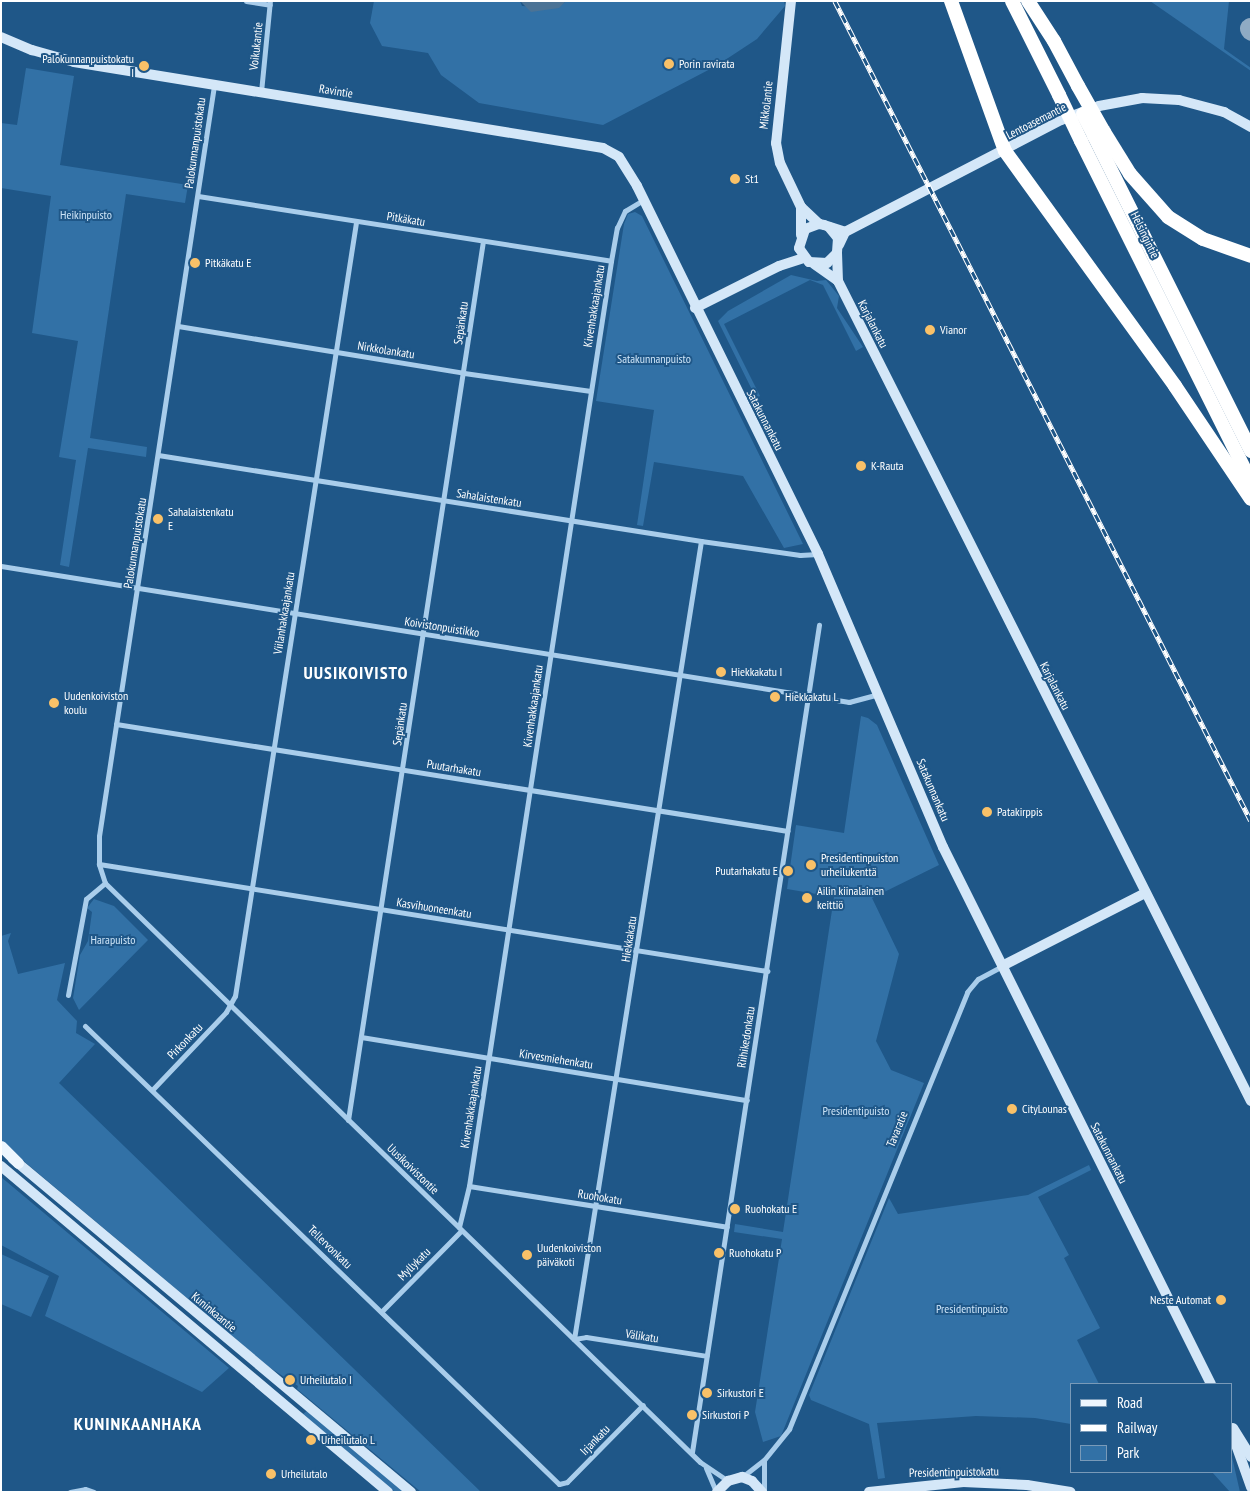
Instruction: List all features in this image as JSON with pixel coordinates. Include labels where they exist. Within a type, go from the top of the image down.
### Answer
[{"type":"highway","points":[[952,1],[1005,151],[1175,386],[1251,499]]},
{"type":"highway","name":"Helsingintie","points":[[1012,1],[1069,90]]},
{"type":"highway","name":"Helsingintie","points":[[1028,1],[1069,90],[1251,450]]},
{"type":"highway","points":[[1069,90],[1093,136],[1168,217],[1203,239],[1251,256]]},
{"type":"highway","name":"Helsingintie","points":[[1093,136],[1251,482]]},
{"type":"main road","name":"Mikkolantie","points":[[791,1],[776,143],[780,163],[801,207]]},
{"type":"main road","name":"Ravintie","points":[[1,37],[60,59],[603,148],[622,161],[644,199]]},
{"type":"main road","name":"Lentoasemantie","points":[[846,232],[1005,151],[1060,120],[1099,106],[1134,99],[1170,99],[1200,104],[1251,127]]},
{"type":"main road","name":"Satakunnankatu","points":[[644,199],[695,308],[818,554],[943,847],[1210,1383]]},
{"type":"main road","points":[[801,207],[836,235],[838,249]]},
{"type":"main road","points":[[800,235],[811,225],[824,225],[846,232],[838,249],[827,263],[814,264],[804,258],[799,248],[801,207]]},
{"type":"main road","points":[[779,266],[799,248]]},
{"type":"main road","name":"Karjalankatu","points":[[838,249],[838,281],[1251,1102]]},
{"type":"main road","points":[[695,308],[779,266],[804,258]]},
{"type":"main road","name":"Karjalankatu","points":[[814,264],[838,281]]},
{"type":"main road","name":"Tavaratie","points":[[1002,966],[1146,893]]},
{"type":"main road","points":[[1,1146],[18,1163]]},
{"type":"main road","name":"Kuninkaantie","points":[[1,1151],[18,1163],[411,1492]]},
{"type":"main road","name":"Kuninkaantie","points":[[1,1166],[388,1492]]},
{"type":"main road","points":[[1232,1426],[1251,1457]]},
{"type":"main road","points":[[1232,1426],[1235,1442],[1251,1487]]},
{"type":"main road","points":[[716,1492],[728,1481],[742,1477],[752,1481],[763,1492]]},
{"type":"main road","name":"Presidentinpuistokatu","points":[[870,1492],[994,1483],[1070,1492]]},
{"type":"street","points":[[246,1],[270,3]]},
{"type":"street","name":"Voikukantie","points":[[261,92],[270,3]]},
{"type":"street","name":"Palokunnanpuistokatu","points":[[105,883],[99,864],[99,836],[214,84]]},
{"type":"street","name":"Pitkäkatu","points":[[198,196],[611,261]]},
{"type":"street","name":"Kivenhakkaajankatu","points":[[460,1229],[469,1186],[509,930],[611,261],[617,228],[624,211],[644,199]]},
{"type":"street","name":"Viilanhakkaajankatu","points":[[231,1007],[252,888],[316,480],[334,352],[356,222]]},
{"type":"street","name":"Sepänkatu","points":[[348,1120],[483,241]]},
{"type":"street","name":"Nirkkolankatu","points":[[178,326],[464,374],[591,391]]},
{"type":"street","name":"Sahalaistenkatu","points":[[158,455],[701,541],[800,555],[818,554]]},
{"type":"street","name":"Hiekkakatu","points":[[574,1339],[597,1206],[701,541]]},
{"type":"street","name":"Koivistonpuistikko","points":[[1,566],[849,702],[878,694]]},
{"type":"street","name":"Riihikedonkatu","points":[[692,1452],[820,625]]},
{"type":"street","name":"Puutarhakatu","points":[[116,724],[788,831]]},
{"type":"street","name":"Kasvihuoneenkatu","points":[[99,864],[637,952],[767,971]]},
{"type":"street","points":[[68,995],[86,899],[105,883]]},
{"type":"street","name":"Uusikoivistontie","points":[[105,883],[692,1452],[706,1468]]},
{"type":"street","name":"Tavaratie","points":[[742,1477],[764,1460],[789,1429],[967,992],[978,980],[1002,966]]},
{"type":"street","name":"Pirkonkatu","points":[[153,1089],[231,1007]]},
{"type":"street","name":"Tellervonkatu","points":[[85,1026],[153,1089],[559,1484]]},
{"type":"street","name":"Kirvesmiehenkatu","points":[[361,1037],[747,1100]]},
{"type":"street","name":"Ruohokatu","points":[[469,1186],[727,1227]]},
{"type":"street","name":"Myllykatu","points":[[382,1312],[460,1229]]},
{"type":"street","name":"Välikatu","points":[[574,1339],[586,1337],[707,1356]]},
{"type":"street","name":"Irjankatu","points":[[559,1484],[567,1482],[643,1405]]},
{"type":"street","points":[[763,1492],[764,1460]]},
{"type":"street","points":[[706,1468],[728,1481]]},
{"type":"street","points":[[706,1468],[716,1492]]},
{"type":"street","points":[[70,1492],[85,1489],[94,1492]]},
{"type":"green space","name":"Porin ravirata","points":[[374,1],[520,1],[522,6],[558,8],[566,1],[784,1],[785,6],[757,39],[716,66],[603,125],[479,103],[441,75],[428,53],[382,46],[370,23]]},
{"type":"green space","points":[[1150,1],[1229,1],[1224,49],[1251,68],[1251,71]]},
{"type":"green space","name":"Heikinpuisto","points":[[26,68],[74,76],[60,165],[188,185],[185,203],[126,194],[90,438],[147,447],[146,457],[88,448],[69,567],[60,565],[76,460],[59,457],[78,341],[32,333],[51,196],[1,188],[1,123],[17,125]]},
{"type":"green space","name":"Satakunnanpuisto","points":[[635,212],[642,216],[803,544],[784,548],[743,476],[654,462],[643,526],[637,525],[654,410],[596,401],[624,224],[628,214]]},
{"type":"green space","points":[[791,275],[817,281],[826,280],[839,296],[837,308],[863,347],[856,351],[823,285],[810,280],[724,324],[760,396],[756,398],[718,321],[728,311]]},
{"type":"green space","name":"Presidentipuisto","points":[[861,716],[868,718],[877,725],[939,865],[872,898],[899,954],[876,1041],[891,1070],[924,1083],[781,1436],[763,1442],[755,1412],[782,1239],[734,1232],[735,1224],[783,1232],[834,897],[787,889],[796,825],[844,833]]},
{"type":"green space","name":"Harapuisto","points":[[94,899],[114,906],[148,940],[79,1010],[73,998],[80,955],[88,941],[92,912],[87,908]]},
{"type":"green space","points":[[11,933],[8,941],[18,974],[65,963],[57,1000],[77,1021],[76,1033],[95,1044],[59,1083],[481,1492],[421,1492],[297,1389],[298,1386],[269,1367],[1,1142],[1,936]]},
{"type":"green space","name":"Presidentinpuisto","points":[[1089,1165],[1091,1170],[1038,1197],[1069,1255],[1064,1258],[1100,1328],[1077,1340],[1098,1383],[1070,1383],[1070,1424],[1035,1418],[976,1416],[877,1423],[885,1478],[878,1479],[869,1424],[811,1400],[809,1395],[889,1198],[898,1214],[1028,1195]]},
{"type":"green space","points":[[1,1177],[229,1368],[202,1392],[45,1316],[59,1276],[1,1245]]},
{"type":"green space","points":[[1,1254],[49,1276],[31,1317],[1,1304]]},
{"type":"green space","points":[[308,1410],[407,1492],[395,1492],[303,1414]]},
{"type":"green space","points":[[1232,1458],[1240,1492],[1230,1492],[1213,1473],[1232,1473]]},
{"type":"shaded area","points":[[520,1],[566,1],[559,8],[531,12]]},
{"type":"railway","points":[[835,1],[1251,821]]},
{"type":"place","name":"Porin ravirata","points":[[669,64]]},
{"type":"place","name":"Palokunnanpuistokatu I","points":[[144,66]]},
{"type":"place","name":"St1","points":[[735,179]]},
{"type":"place","name":"Pitkäkatu E","points":[[195,263]]},
{"type":"place","name":"Vianor","points":[[930,330]]},
{"type":"place","name":"K-Rauta","points":[[861,466]]},
{"type":"place","name":"Sahalaistenkatu E","points":[[158,519]]},
{"type":"place","name":"Hiekkakatu I","points":[[721,672]]},
{"type":"place","name":"Hiekkakatu L","points":[[775,697]]},
{"type":"place","name":"Uudenkoiviston koulu","points":[[54,703]]},
{"type":"place","name":"Patakirppis","points":[[987,812]]},
{"type":"place","name":"Presidentinpuiston urheilukenttä","points":[[811,865]]},
{"type":"place","name":"Puutarhakatu E","points":[[788,871]]},
{"type":"place","name":"Ailin kiinalainen keittiö","points":[[807,898]]},
{"type":"place","name":"CityLounas","points":[[1012,1109]]},
{"type":"place","name":"Ruohokatu E","points":[[735,1209]]},
{"type":"place","name":"Ruohokatu P","points":[[719,1253]]},
{"type":"place","name":"Uudenkoiviston päiväkoti","points":[[527,1255]]},
{"type":"place","name":"Neste Automat","points":[[1221,1300]]},
{"type":"place","name":"Urheilutalo I","points":[[290,1380]]},
{"type":"place","name":"Sirkustori E","points":[[707,1393]]},
{"type":"place","name":"Sirkustori P","points":[[692,1415]]},
{"type":"place","name":"Urheilutalo L","points":[[311,1440]]},
{"type":"place","name":"Urheilutalo","points":[[271,1474]]},
{"type":"district","name":"UUSIKOIVISTO","points":[[356,673]]},
{"type":"district","name":"KUNINKAANHAKA","points":[[138,1424]]}]
